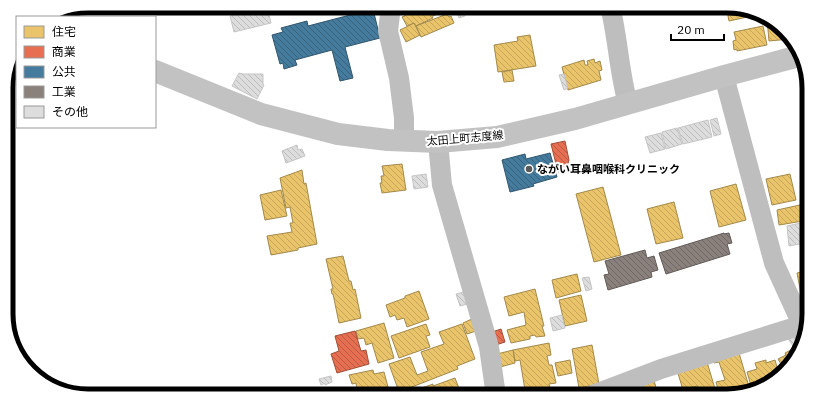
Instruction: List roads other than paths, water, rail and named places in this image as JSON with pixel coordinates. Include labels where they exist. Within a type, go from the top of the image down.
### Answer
[{"type":"main road","name":"太田上町志度線","points":[[156,71],[261,114],[338,134],[404,141],[438,142],[497,137],[575,120],[724,76],[795,57]]},
{"type":"street","points":[[391,13],[388,31],[399,78],[404,118],[404,141]]},
{"type":"street","points":[[612,13],[616,29],[623,84],[628,104]]},
{"type":"street","points":[[724,76],[774,263],[802,323]]},
{"type":"street","points":[[438,142],[442,185],[489,347],[495,389]]},
{"type":"street","points":[[608,389],[661,369],[801,329]]},
{"type":"place","name":"ながい耳鼻咽喉科クリニック","points":[[529,169]]}]
